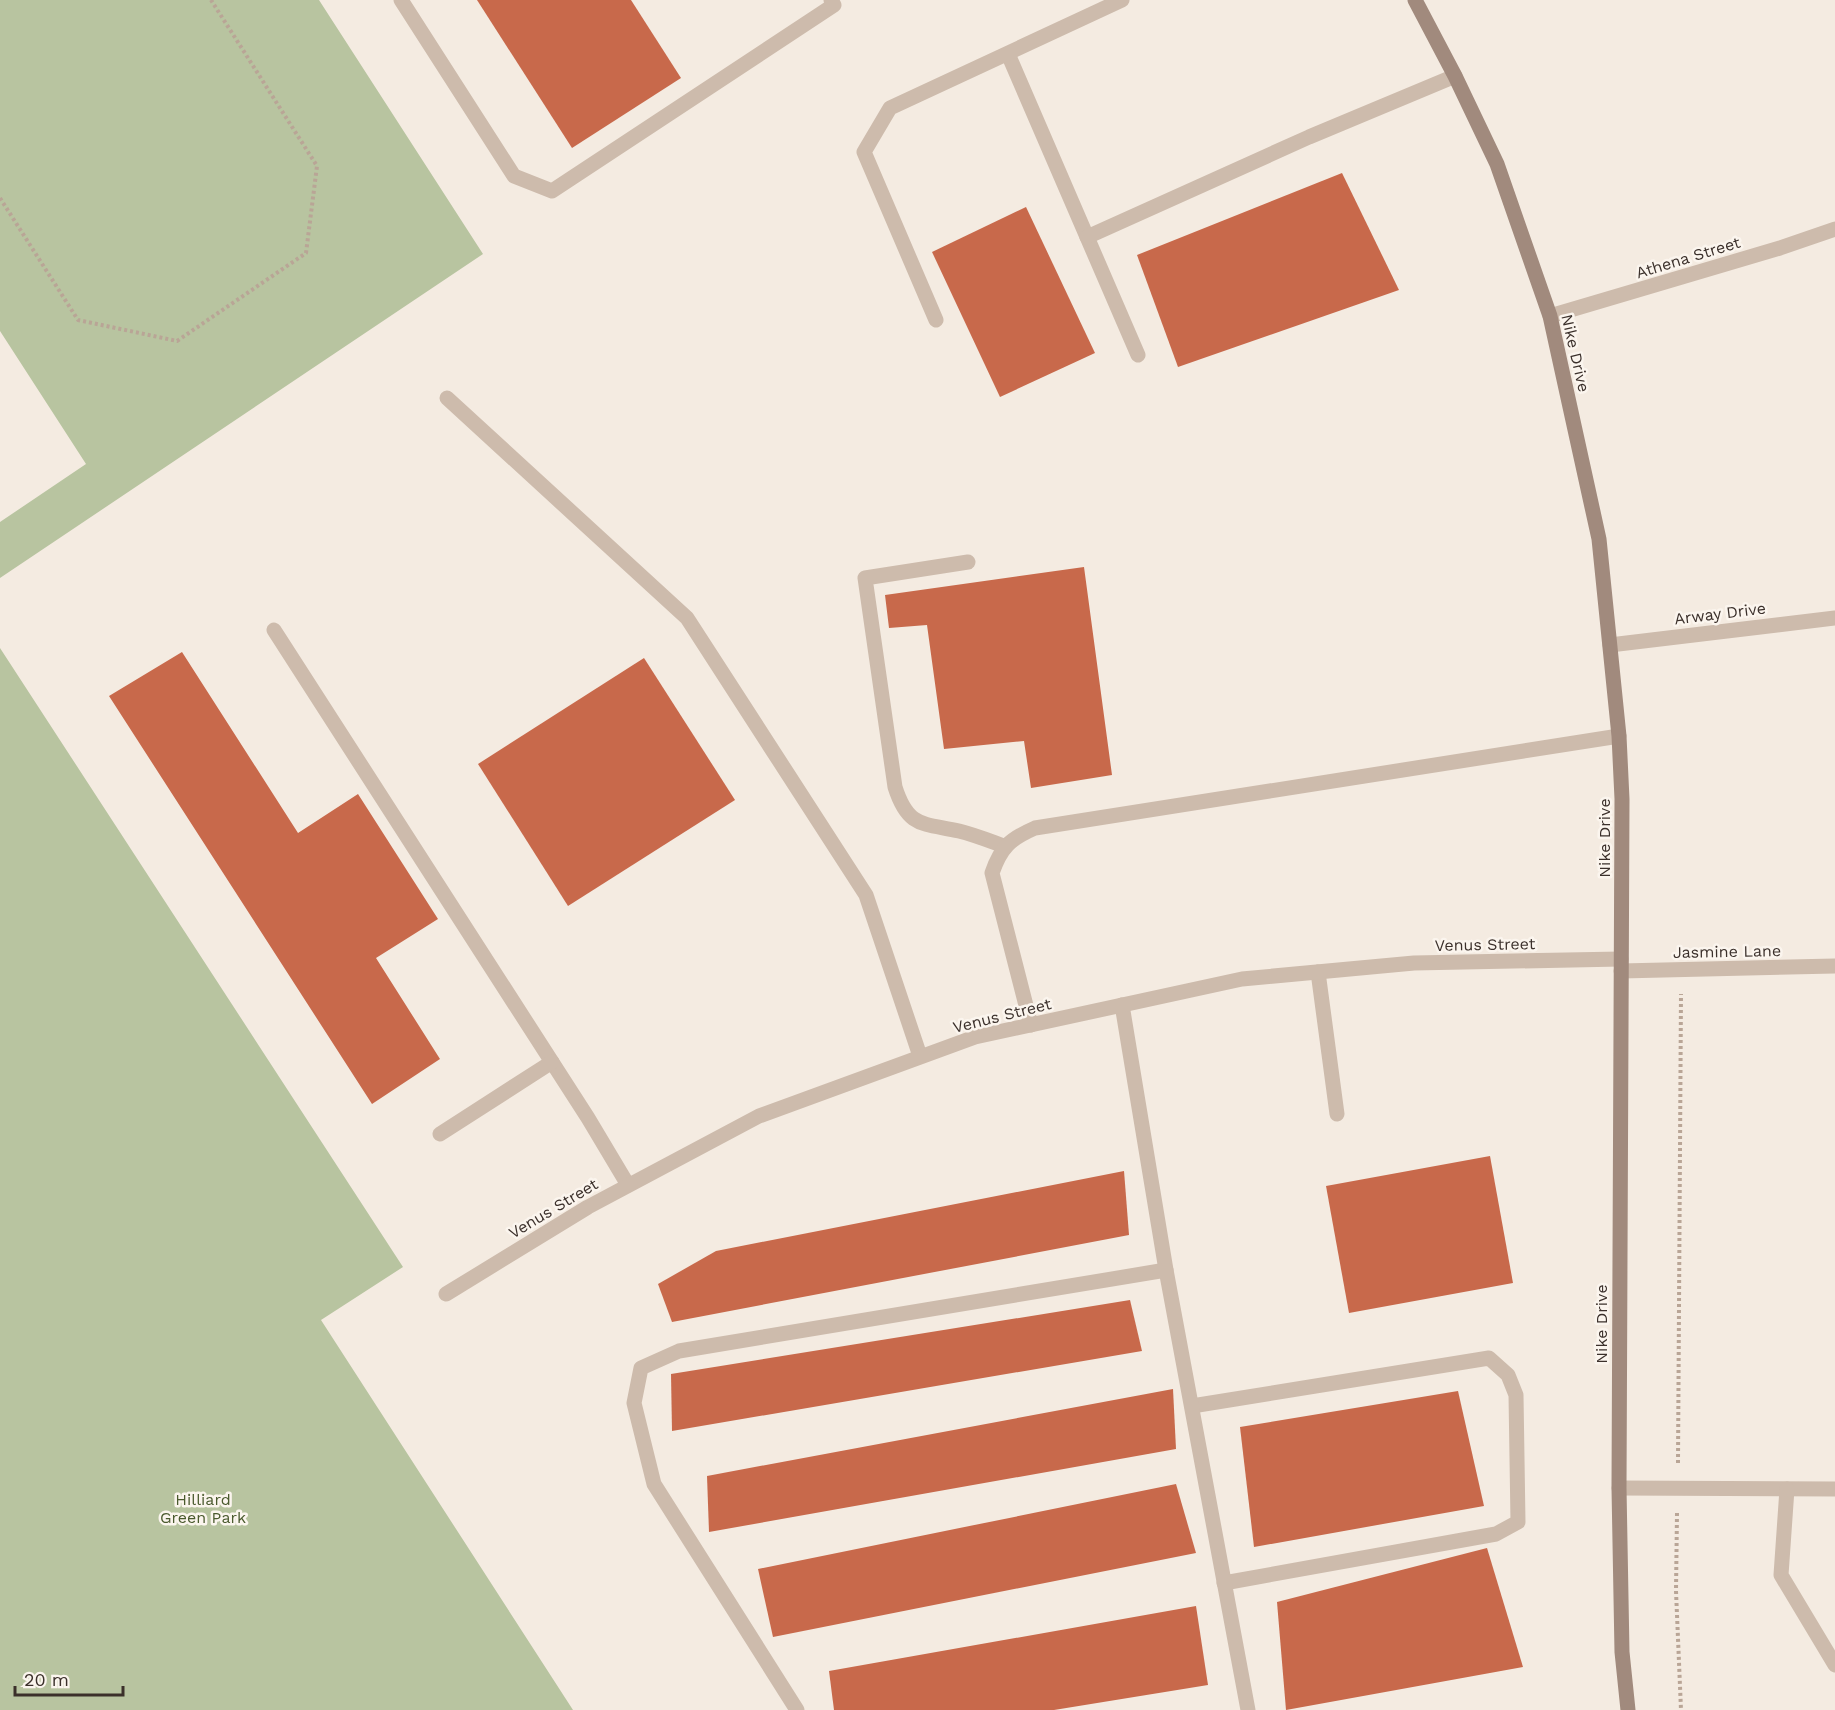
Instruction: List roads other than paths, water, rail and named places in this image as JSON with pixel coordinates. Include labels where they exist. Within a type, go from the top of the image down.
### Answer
[{"type":"street","points":[[401,0],[514,176],[552,191],[834,5],[831,0]]},
{"type":"street","points":[[936,320],[864,152],[890,108],[1122,0]]},
{"type":"street","name":"Nike Drive","points":[[1415,0],[1497,164],[1550,316],[1599,539],[1619,736],[1622,800],[1618,1488],[1622,1652],[1628,1710]]},
{"type":"street","points":[[1008,54],[1138,355]]},
{"type":"street","points":[[1087,237],[1308,137],[1455,76]]},
{"type":"street","name":"Athena Street","points":[[1550,316],[1779,248],[1835,229]]},
{"type":"street","points":[[447,398],[687,618],[866,895],[920,1056]]},
{"type":"street","points":[[968,562],[864,579],[895,787],[900,802],[911,818],[927,826],[961,831],[1004,846]]},
{"type":"street","name":"Arway Drive","points":[[1610,645],[1835,618]]},
{"type":"street","points":[[274,630],[552,1062],[628,1185]]},
{"type":"street","points":[[1031,1025],[992,873],[1004,846],[1018,835],[1035,828],[1619,736]]},
{"type":"street","name":"Venus Street","points":[[446,1294],[588,1207],[759,1116],[975,1037],[1242,979],[1414,963],[1621,965]]},
{"type":"street","name":"Jasmine Lane","points":[[1621,965],[1681,970],[1835,966]]},
{"type":"street","points":[[1318,972],[1337,1114]]},
{"type":"street","points":[[1122,1005],[1166,1270],[1248,1710]]},
{"type":"street","points":[[440,1134],[552,1062]]},
{"type":"street","points":[[797,1710],[654,1484],[634,1402],[641,1368],[679,1351],[1166,1270]]},
{"type":"street","points":[[1192,1406],[1489,1358],[1508,1375],[1516,1395],[1518,1522],[1496,1534],[1224,1583]]},
{"type":"street","points":[[1618,1488],[1835,1489]]},
{"type":"street","points":[[1787,1489],[1780,1575],[1835,1665]]},
{"type":"park label","name":"Hilliard Green Park","points":[[203,1508]]}]
